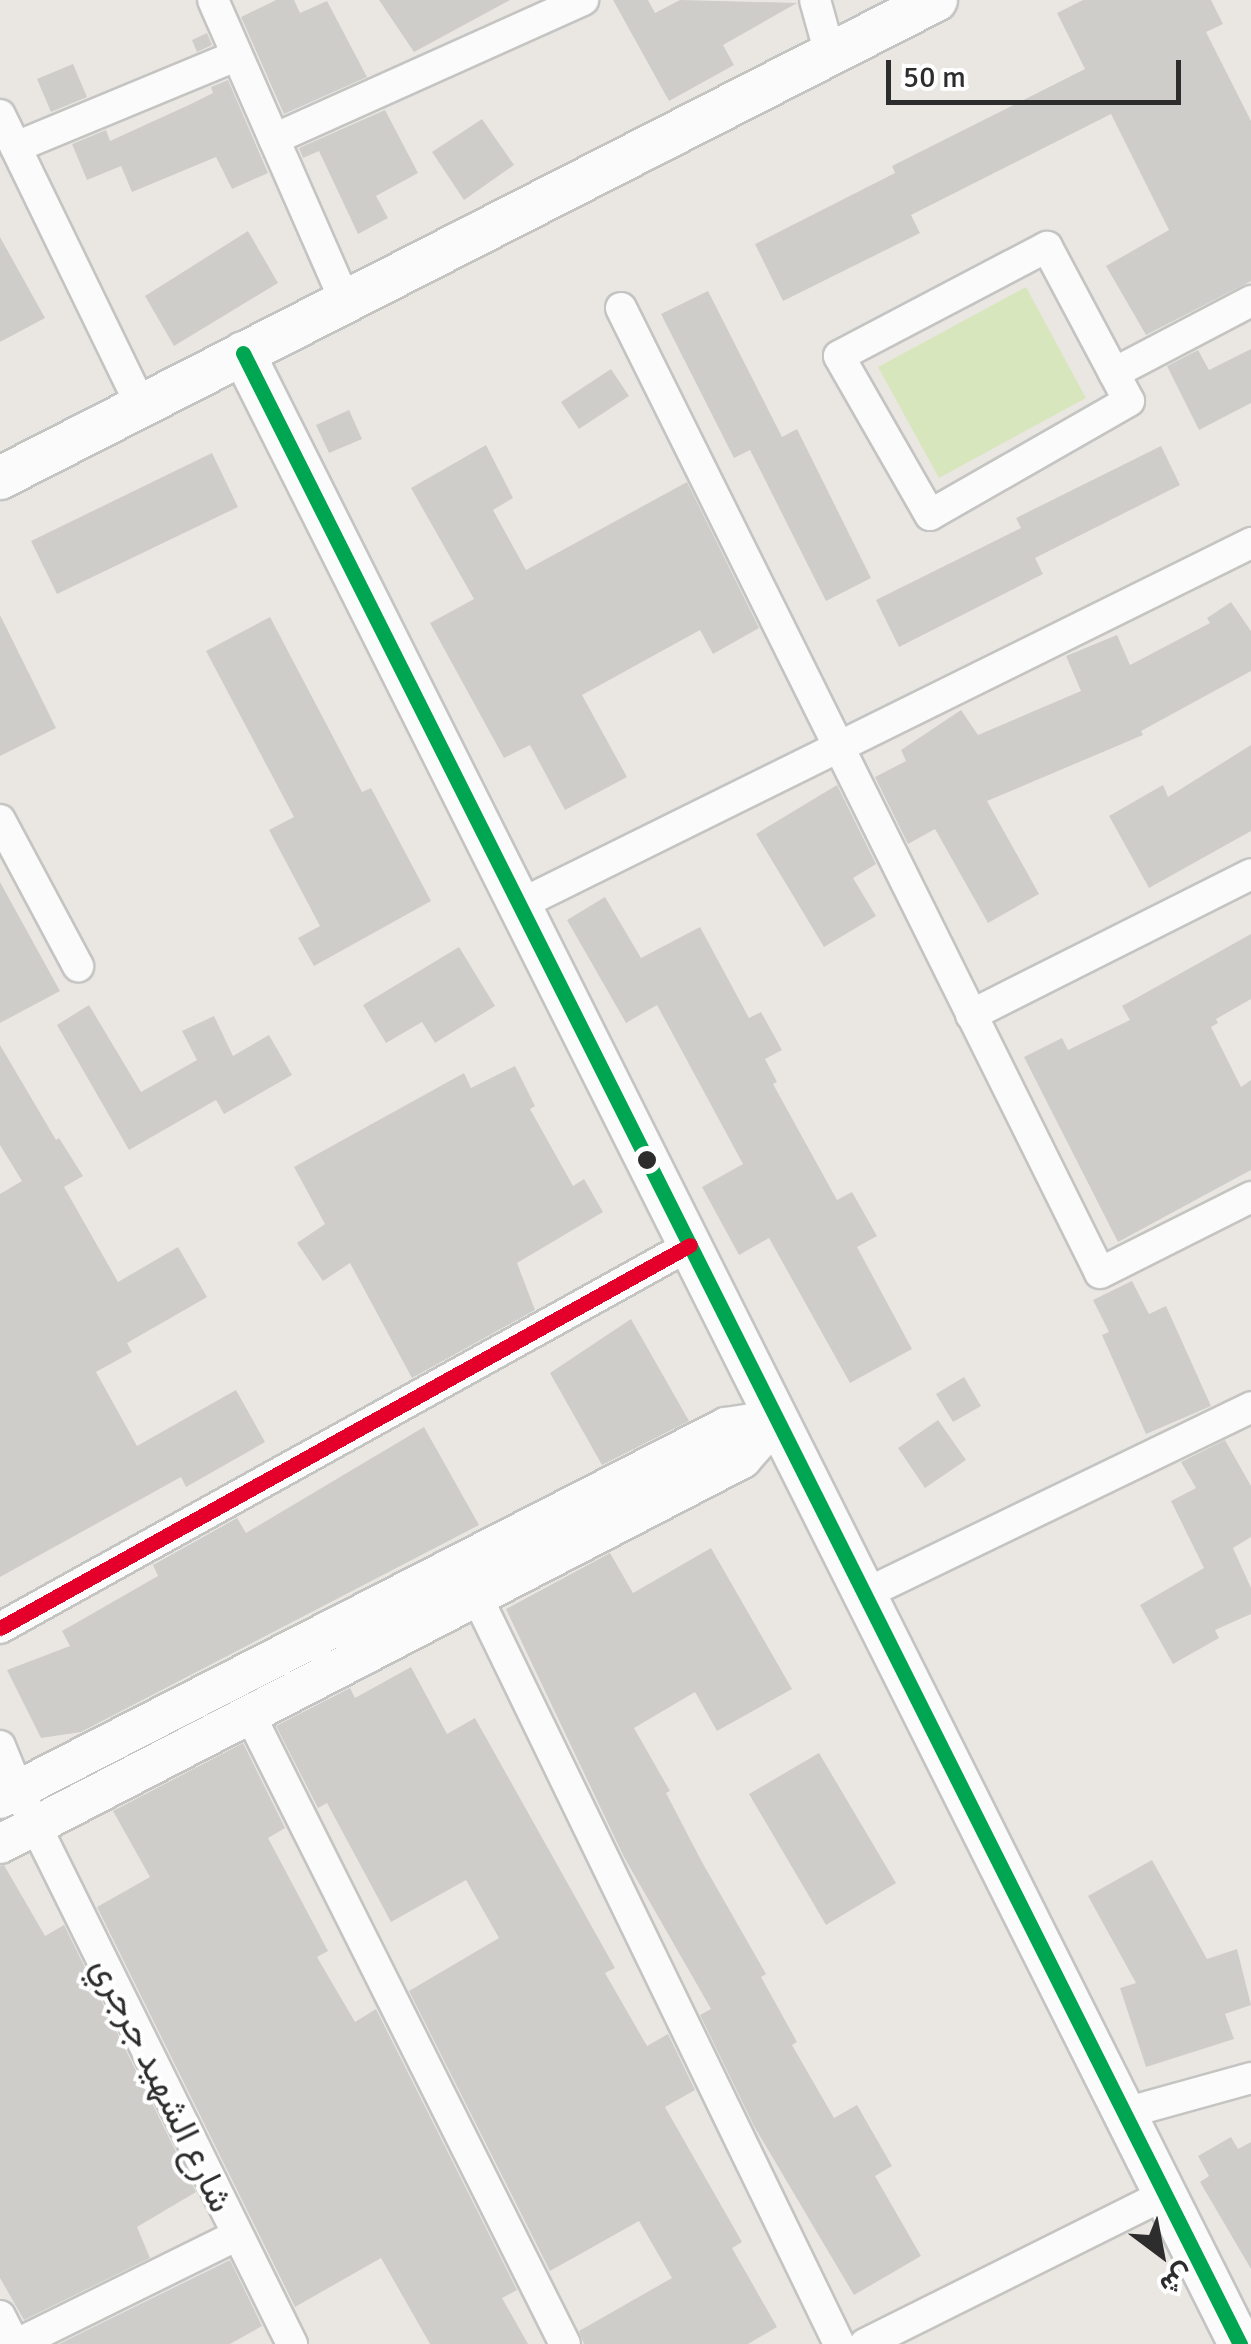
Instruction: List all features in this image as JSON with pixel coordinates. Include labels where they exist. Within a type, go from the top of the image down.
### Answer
[{"type":"main road","points":[[0,478],[936,0]]},
{"type":"main road","points":[[243,353],[1240,2344]]},
{"type":"street","points":[[213,0],[346,301]]},
{"type":"street","points":[[274,139],[583,0]]},
{"type":"street","points":[[815,0],[830,54]]},
{"type":"street","points":[[16,147],[236,56]]},
{"type":"street","points":[[0,114],[141,406]]},
{"type":"street","points":[[1046,247],[1114,373],[1129,401],[930,515],[839,356],[1046,247]]},
{"type":"street","points":[[1114,373],[1251,301]]},
{"type":"street","points":[[622,308],[1100,1273],[1251,1197]]},
{"type":"street","points":[[519,905],[1251,542]]},
{"type":"street","points":[[0,820],[78,966]]},
{"type":"street","points":[[972,1015],[1251,874]]},
{"type":"street","points":[[0,1628],[690,1245]]},
{"type":"street","points":[[0,1844],[742,1459],[777,1419]]},
{"type":"street","points":[[9,1795],[726,1427],[777,1419]]},
{"type":"street","points":[[864,1594],[1247,1419]]},
{"type":"street","points":[[477,1598],[838,2344]]},
{"type":"street","points":[[250,1715],[566,2344]]},
{"type":"street","name":"شارع الشهيد جرجري","points":[[0,1746],[9,1795],[36,1825],[292,2344]]},
{"type":"street","points":[[1125,2113],[1251,2078]]},
{"type":"street","points":[[865,2344],[1166,2194]]},
{"type":"street","points":[[0,2316],[16,2344],[236,2236]]},
{"type":"green space","points":[[1026,287],[1086,398],[939,478],[878,367]]},
{"type":"building","points":[[276,0],[294,0],[300,13],[327,1],[367,77],[284,114],[241,17]]},
{"type":"building","points":[[379,0],[510,0],[414,52]]},
{"type":"building","points":[[613,0],[648,0],[655,13],[680,0],[797,3],[723,45],[734,65],[669,101]]},
{"type":"building","points":[[1083,0],[1211,0],[1223,24],[1206,32],[1251,121],[1251,281],[1146,335],[1106,266],[1169,230],[1111,114],[911,215],[920,233],[783,301],[755,244],[895,173],[892,166],[1085,69],[1057,13]]},
{"type":"building","points":[[207,33],[212,45],[197,52],[192,40]]},
{"type":"building","points":[[73,64],[87,97],[51,112],[37,79]]},
{"type":"building","points":[[228,80],[268,173],[232,189],[216,157],[132,192],[121,166],[87,180],[72,144],[106,130],[110,141],[213,93],[211,87]]},
{"type":"building","points":[[385,110],[418,173],[376,196],[388,218],[358,234],[319,151],[303,158],[299,148]]},
{"type":"building","points":[[482,119],[514,165],[464,200],[432,152]]},
{"type":"building","points":[[248,231],[278,283],[174,346],[145,296]]},
{"type":"building","points":[[0,237],[45,318],[0,342]]},
{"type":"building","points":[[708,291],[782,437],[797,429],[871,578],[826,601],[750,450],[734,458],[661,314]]},
{"type":"building","points":[[1251,349],[1251,403],[1199,430],[1167,366],[1198,350],[1209,370]]},
{"type":"building","points":[[611,369],[629,396],[579,429],[561,402]]},
{"type":"building","points":[[349,410],[362,439],[329,453],[316,425]]},
{"type":"building","points":[[486,445],[513,498],[493,510],[526,570],[687,482],[759,628],[713,654],[700,630],[582,695],[627,777],[565,810],[530,745],[504,758],[430,623],[474,599],[411,488]]},
{"type":"building","points":[[1161,446],[1180,485],[1035,558],[1043,574],[899,647],[876,600],[1021,528],[1016,518]]},
{"type":"building","points":[[212,453],[238,507],[57,594],[31,541]]},
{"type":"building","points":[[1231,602],[1251,631],[1251,671],[1141,731],[1143,735],[987,801],[1039,894],[988,923],[935,829],[908,844],[875,777],[906,761],[901,750],[961,710],[978,735],[1081,691],[1066,656],[1117,635],[1130,665],[1210,623],[1207,618]]},
{"type":"building","points":[[0,615],[56,728],[0,756]]},
{"type":"building","points":[[270,617],[362,792],[371,788],[431,901],[314,966],[298,938],[320,926],[269,830],[294,817],[206,651]]},
{"type":"building","points":[[1251,745],[1251,831],[1149,888],[1109,816],[1163,785],[1168,797]]},
{"type":"building","points":[[837,785],[876,864],[853,878],[876,916],[824,947],[756,834]]},
{"type":"building","points":[[0,882],[60,991],[0,1023]]},
{"type":"building","points":[[605,897],[641,958],[700,927],[749,1018],[761,1012],[782,1050],[765,1059],[777,1082],[773,1084],[837,1200],[852,1192],[877,1236],[857,1247],[912,1349],[850,1383],[769,1238],[739,1255],[702,1187],[743,1164],[657,1005],[626,1023],[567,920]]},
{"type":"building","points":[[1251,934],[1251,999],[1216,1019],[1218,1023],[1211,1027],[1241,1087],[1251,1080],[1251,1170],[1118,1242],[1024,1057],[1062,1038],[1068,1050],[1130,1020],[1122,1006]]},
{"type":"building","points":[[459,947],[495,1006],[435,1043],[422,1022],[386,1043],[363,1005]]},
{"type":"building","points":[[89,1005],[141,1092],[197,1060],[182,1031],[214,1016],[233,1056],[269,1035],[292,1075],[224,1114],[216,1100],[129,1150],[57,1025]]},
{"type":"building","points":[[0,1045],[56,1140],[59,1138],[83,1176],[64,1187],[118,1282],[178,1247],[207,1297],[127,1343],[132,1352],[96,1372],[137,1446],[236,1390],[265,1442],[186,1487],[181,1477],[0,1577],[0,1194],[22,1181],[0,1145]]},
{"type":"building","points":[[515,1066],[535,1106],[530,1109],[573,1186],[584,1179],[603,1212],[517,1263],[535,1310],[412,1378],[350,1263],[323,1281],[297,1243],[325,1224],[294,1167],[464,1073],[471,1088]]},
{"type":"building","points":[[1132,1281],[1149,1314],[1166,1306],[1211,1406],[1146,1434],[1102,1335],[1109,1332],[1093,1300]]},
{"type":"building","points":[[631,1319],[689,1421],[602,1465],[550,1373]]},
{"type":"building","points":[[964,1377],[981,1406],[953,1422],[936,1394]]},
{"type":"building","points":[[938,1420],[966,1460],[925,1488],[898,1448]]},
{"type":"building","points":[[424,1427],[479,1525],[81,1732],[41,1738],[7,1670],[70,1646],[62,1631],[158,1576],[153,1565],[237,1518],[246,1533]]},
{"type":"building","points":[[1225,1440],[1251,1486],[1251,1537],[1233,1548],[1251,1588],[1251,1614],[1215,1630],[1219,1638],[1173,1664],[1140,1605],[1204,1568],[1171,1501],[1196,1488],[1181,1462]]},
{"type":"building","points":[[711,1548],[792,1689],[717,1731],[695,1692],[634,1728],[670,1791],[666,1793],[702,1862],[766,1974],[761,1977],[797,2042],[792,2045],[834,2118],[857,2105],[892,2166],[875,2176],[921,2256],[854,2295],[754,2126],[700,2015],[711,2009],[624,1857],[506,1609],[610,1553],[633,1593]]},
{"type":"building","points":[[411,1667],[447,1734],[475,1718],[615,1968],[605,1973],[647,2046],[668,2034],[695,2090],[665,2107],[742,2242],[732,2248],[777,2327],[748,2344],[584,2344],[579,2331],[672,2278],[639,2221],[550,2271],[409,1991],[499,1938],[466,1880],[391,1922],[327,1803],[318,1808],[276,1726],[350,1688],[355,1698]]},
{"type":"building","points":[[243,1743],[285,1828],[268,1838],[328,1951],[317,1957],[355,2022],[376,2009],[517,2290],[502,2298],[528,2344],[430,2344],[381,2258],[295,2307],[97,1907],[150,1877],[113,1811]]},
{"type":"building","points":[[819,1753],[896,1883],[826,1925],[749,1794]]},
{"type":"building","points":[[1152,1860],[1207,1959],[1237,1949],[1251,2005],[1225,2014],[1234,2039],[1146,2067],[1120,1988],[1136,1983],[1088,1896]]},
{"type":"building","points":[[4,1865],[45,1936],[64,1925],[196,2192],[137,2227],[150,2258],[24,2320],[0,2278],[0,1866]]},
{"type":"building","points":[[1231,2137],[1238,2149],[1251,2142],[1251,2269],[1200,2182],[1209,2176],[1198,2156]]},
{"type":"building","points":[[230,2260],[262,2326],[230,2344],[59,2344]]},
{"type":"transit line","points":[[243,353],[1240,2344]]},
{"type":"transit line","points":[[0,1628],[690,1245]]}]
